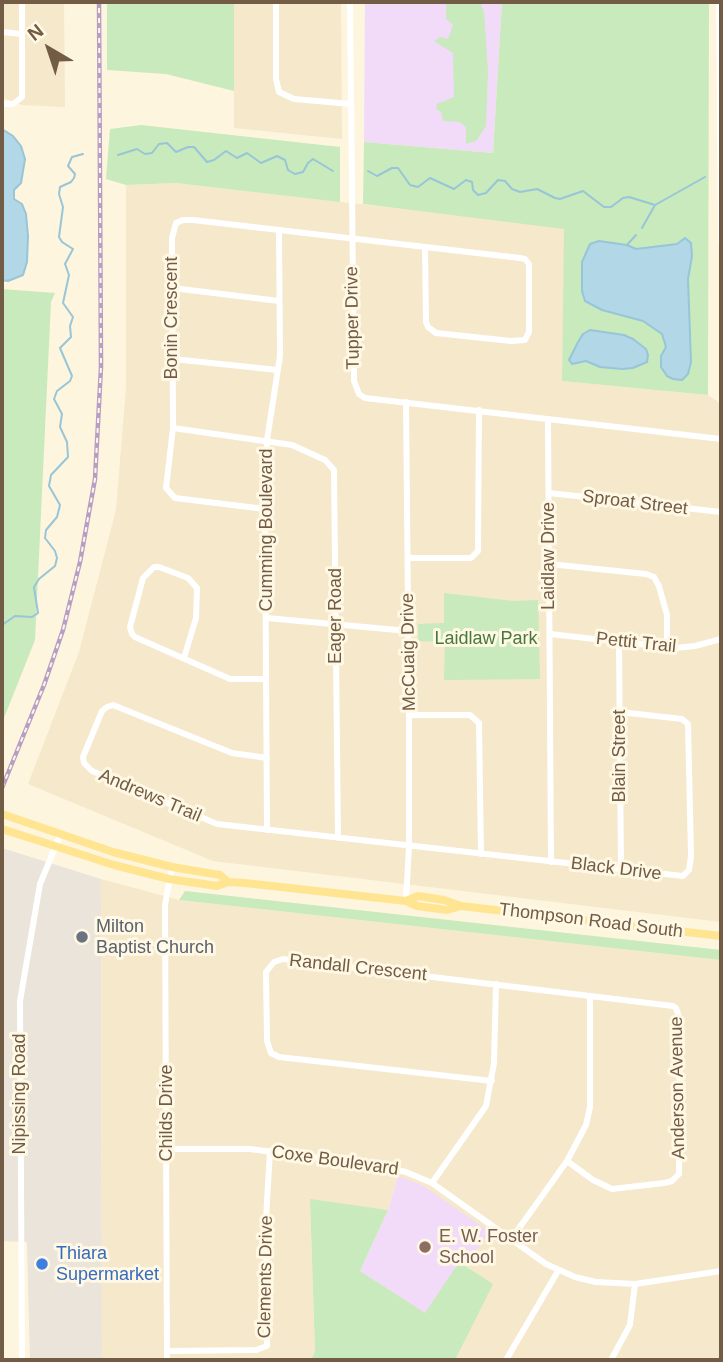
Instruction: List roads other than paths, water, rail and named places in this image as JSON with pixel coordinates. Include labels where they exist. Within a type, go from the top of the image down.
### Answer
[{"type":"main road","name":"Thompson Road South","points":[[2,814],[113,852],[172,867],[220,875],[228,882]]},
{"type":"main road","name":"Thompson Road South","points":[[2,829],[114,866],[169,879],[217,886],[228,882],[406,901],[418,896],[461,906],[721,936]]},
{"type":"street","points":[[2,104],[13,104],[19,100],[23,90],[22,2]]},
{"type":"street","points":[[276,2],[276,86],[279,92],[293,99],[351,104]]},
{"type":"street","name":"Tupper Drive","points":[[350,2],[355,388],[365,398],[721,439]]},
{"type":"street","points":[[719,2],[721,242]]},
{"type":"street","points":[[2,32],[22,34]]},
{"type":"street","name":"Bonin Crescent","points":[[265,509],[187,500],[171,495],[166,488],[173,428],[172,237],[176,223],[193,220],[352,238],[525,259],[528,264],[529,284],[528,332],[525,340],[436,333],[428,327],[425,247]]},
{"type":"street","name":"Cumming Boulevard","points":[[267,830],[265,509],[267,440],[278,370],[279,230]]},
{"type":"street","points":[[173,288],[279,301]]},
{"type":"street","points":[[173,359],[278,370]]},
{"type":"street","name":"McCuaig Drive","points":[[406,402],[409,715],[409,846],[406,901]]},
{"type":"street","points":[[408,558],[471,558],[478,551],[479,410]]},
{"type":"street","name":"Laidlaw Drive","points":[[548,419],[551,862]]},
{"type":"street","points":[[173,428],[267,440]]},
{"type":"street","name":"Eager Road","points":[[267,440],[292,445],[324,460],[334,470],[338,838]]},
{"type":"street","name":"Sproat Street","points":[[549,493],[721,512]]},
{"type":"street","points":[[549,564],[654,577],[667,615],[667,647]]},
{"type":"street","points":[[184,658],[196,618],[197,588],[188,578],[154,567],[143,578],[130,631],[135,637],[230,679],[266,679]]},
{"type":"street","points":[[267,618],[408,631]]},
{"type":"street","name":"Pettit Trail","points":[[550,634],[667,647],[695,646],[721,639]]},
{"type":"street","name":"Blain Street","points":[[619,642],[621,870]]},
{"type":"street","name":"Andrews Trail","points":[[267,758],[232,753],[113,705],[102,711],[83,757],[84,763],[92,771],[217,824],[409,846]]},
{"type":"street","name":"Black Drive","points":[[409,846],[683,876],[689,870],[691,856],[688,724],[682,719],[620,712]]},
{"type":"street","points":[[409,715],[470,715],[479,723],[481,854]]},
{"type":"street","name":"Nipissing Road","points":[[22,1360],[20,1001],[40,884],[61,833]]},
{"type":"street","name":"Childs Drive","points":[[167,1360],[165,905],[172,867]]},
{"type":"street","name":"Randall Crescent","points":[[492,1081],[279,1057],[271,1053],[267,1041],[266,972],[274,962],[283,959],[590,996]]},
{"type":"street","points":[[432,1184],[486,1106],[492,1081],[496,984]]},
{"type":"street","points":[[512,1238],[568,1161],[586,1125],[590,1107],[590,996]]},
{"type":"street","name":"Anderson Avenue","points":[[568,1161],[593,1180],[612,1189],[672,1181],[680,1171],[680,1020],[676,1008],[661,1003],[590,996]]},
{"type":"street","name":"Coxe Boulevard","points":[[167,1149],[228,1148],[270,1151],[406,1172],[432,1184],[558,1271],[596,1282],[635,1284],[721,1271]]},
{"type":"street","name":"Clements Drive","points":[[167,1351],[256,1350],[267,1346],[266,1218],[270,1151]]},
{"type":"street","points":[[506,1360],[558,1271]]},
{"type":"street","points":[[611,1360],[630,1325],[635,1284]]},
{"type":"water","points":[[2,129],[13,136],[21,146],[25,159],[21,183],[14,190],[14,199],[22,204],[26,214],[27,262],[23,275],[8,281],[2,280]]},
{"type":"water","points":[[685,238],[691,243],[692,256],[688,279],[691,362],[688,374],[682,380],[667,376],[661,367],[661,356],[666,347],[662,334],[643,321],[602,310],[585,301],[582,291],[582,262],[590,244],[599,241],[636,249],[677,244]]},
{"type":"water","points":[[590,330],[633,339],[646,349],[647,362],[622,369],[600,367],[586,361],[572,364],[569,360],[578,342],[583,334]]},
{"type":"waterway","points":[[118,155],[137,149],[145,154],[152,153],[159,144],[167,143],[176,152],[194,147],[207,162],[226,151],[237,158],[247,153],[261,163],[277,156],[285,160],[288,170],[295,174],[303,172],[313,159],[333,171]]},
{"type":"waterway","points":[[2,625],[15,616],[32,617],[38,613],[34,587],[39,579],[55,566],[57,558],[45,538],[46,530],[57,517],[60,505],[49,486],[51,475],[68,457],[67,442],[60,427],[62,414],[54,399],[57,391],[70,381],[72,376],[60,348],[71,337],[73,317],[63,303],[69,275],[65,264],[73,249],[59,237],[63,207],[59,194],[60,187],[74,178],[75,174],[68,166],[72,157],[83,154]]},
{"type":"waterway","points":[[368,171],[377,176],[392,168],[398,168],[410,185],[418,187],[430,178],[454,189],[466,180],[472,182],[473,190],[478,195],[486,193],[498,180],[505,181],[512,189],[520,192],[537,189],[560,199],[583,191],[604,207],[611,207],[629,197],[655,205]]},
{"type":"waterway","points":[[642,228],[655,205],[705,177]]},
{"type":"waterway","points":[[627,245],[636,235]]},
{"type":"railway","points":[[2,788],[63,630],[80,562],[95,479],[101,367],[99,2]]},
{"type":"place","name":"Milton Baptist Church","points":[[82,937]]},
{"type":"place","name":"E. W. Foster School","points":[[425,1247]]},
{"type":"place","name":"Thiara Supermarket","points":[[42,1264]]},
{"type":"park label","name":"Laidlaw Park","points":[[486,639]]}]
